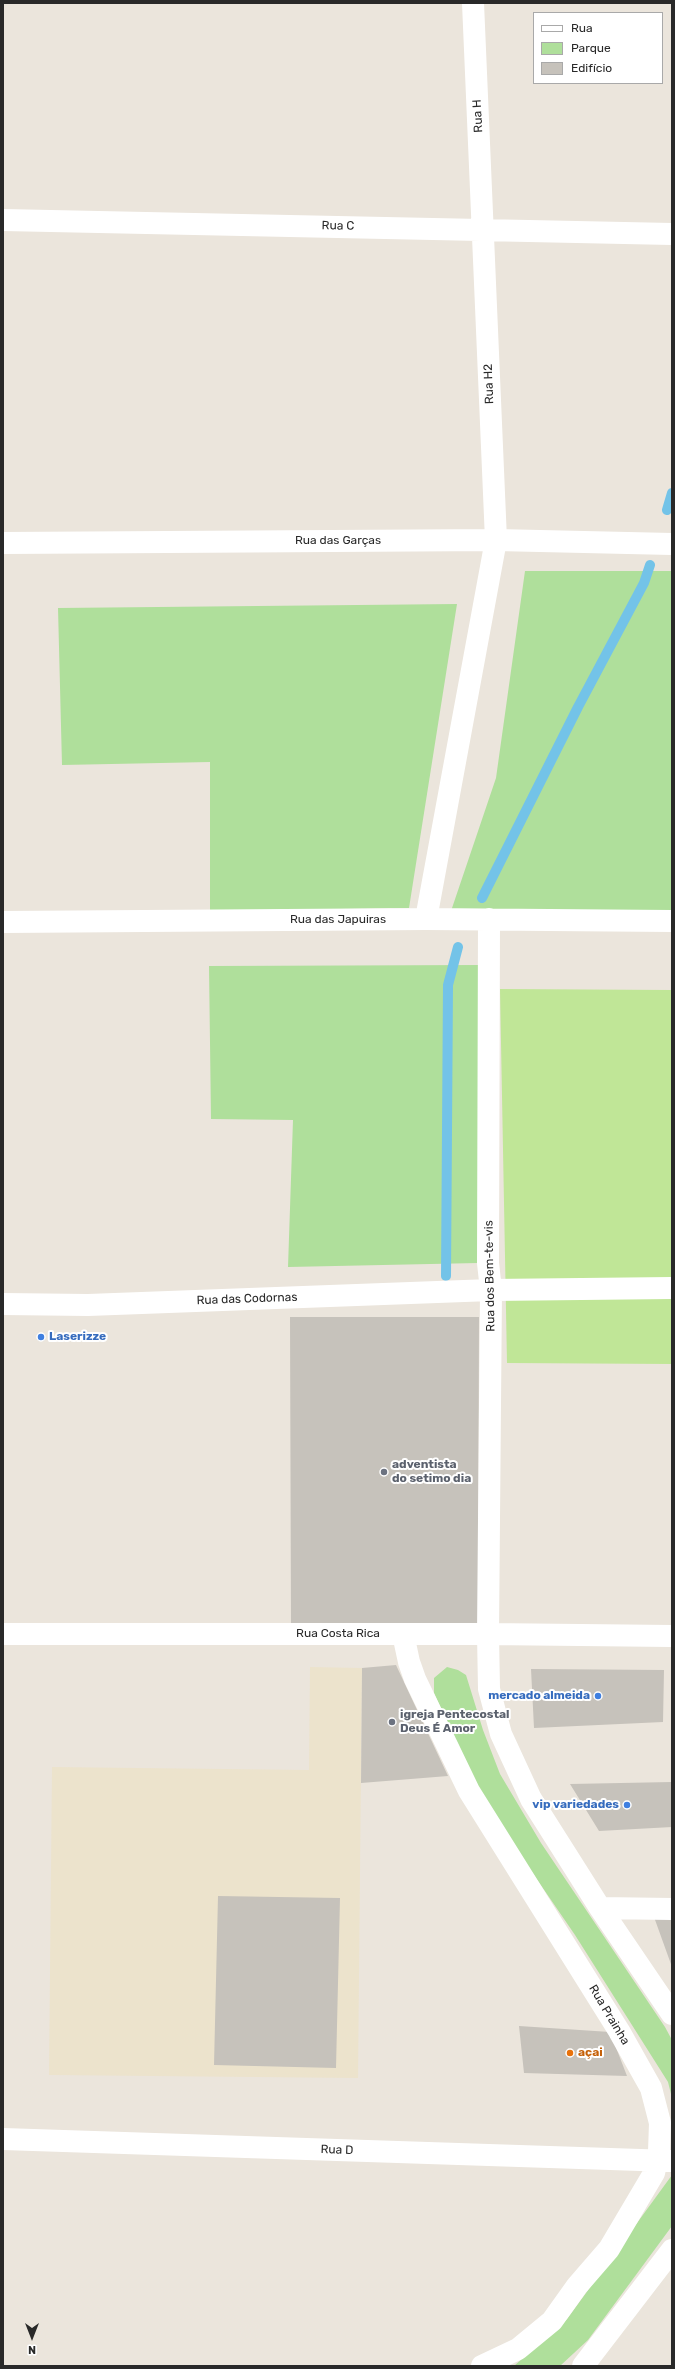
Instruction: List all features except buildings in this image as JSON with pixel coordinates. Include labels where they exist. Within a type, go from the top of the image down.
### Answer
[{"type":"street","name":"Rua H","points":[[473,3],[483,228]]},
{"type":"street","name":"Rua C","points":[[3,220],[483,228],[672,234]]},
{"type":"street","name":"Rua H2","points":[[426,919],[496,540],[483,228]]},
{"type":"street","name":"Rua das Garças","points":[[3,543],[496,540],[672,544]]},
{"type":"street","name":"Rua das Japuiras","points":[[3,922],[426,919],[672,921]]},
{"type":"street","name":"Rua dos Bem-te-vis","points":[[488,1634],[491,1290],[488,1263],[489,919]]},
{"type":"street","name":"Rua das Codornas","points":[[3,1304],[88,1305],[491,1290],[672,1288]]},
{"type":"street","name":"Rua Costa Rica","points":[[3,1634],[488,1634],[672,1636]]},
{"type":"street","name":"Rua Prainha","points":[[403,1634],[409,1662],[415,1679],[468,1791],[619,2031],[651,2088],[660,2123],[664,2161],[654,2173],[609,2249],[577,2286],[552,2320],[518,2349],[482,2366]]},
{"type":"street","points":[[488,1634],[489,1689],[501,1734],[531,1800],[600,1908],[672,2014]]},
{"type":"street","points":[[600,1908],[672,1908]]},
{"type":"street","name":"Rua D","points":[[3,2139],[664,2161]]},
{"type":"street","points":[[583,2366],[672,2250]]},
{"type":"shaded area","points":[[310,1667],[362,1668],[358,2078],[49,2075],[52,1767],[309,1770]]},
{"type":"green space","points":[[525,571],[672,571],[672,914],[451,911],[496,778]]},
{"type":"green space","points":[[457,604],[409,908],[210,911],[210,762],[62,765],[58,608]]},
{"type":"green space","points":[[479,965],[478,1263],[288,1267],[293,1120],[211,1119],[209,966]]},
{"type":"green space","points":[[500,989],[672,990],[672,1364],[507,1363]]},
{"type":"green space","points":[[447,1667],[458,1670],[466,1675],[483,1730],[500,1774],[541,1843],[665,2027],[672,2040],[672,2098],[668,2082],[575,1935],[512,1843],[471,1776],[434,1693],[434,1678]]},
{"type":"green space","points":[[672,2175],[672,2226],[588,2340],[560,2366],[514,2366],[567,2319]]},
{"type":"waterway","points":[[667,510],[672,493]]},
{"type":"waterway","points":[[482,898],[578,707],[644,583],[650,565]]},
{"type":"waterway","points":[[446,1276],[448,985],[458,947]]},
{"type":"place","name":"Laserizze","points":[[41,1337]]},
{"type":"place","name":"adventista do setimo dia","points":[[384,1472]]},
{"type":"place","name":"mercado almeida","points":[[598,1696]]},
{"type":"place","name":"igreja Pentecostal Deus É Amor","points":[[392,1722]]},
{"type":"place","name":"vip variedades","points":[[627,1805]]},
{"type":"place","name":"açai","points":[[570,2053]]}]
